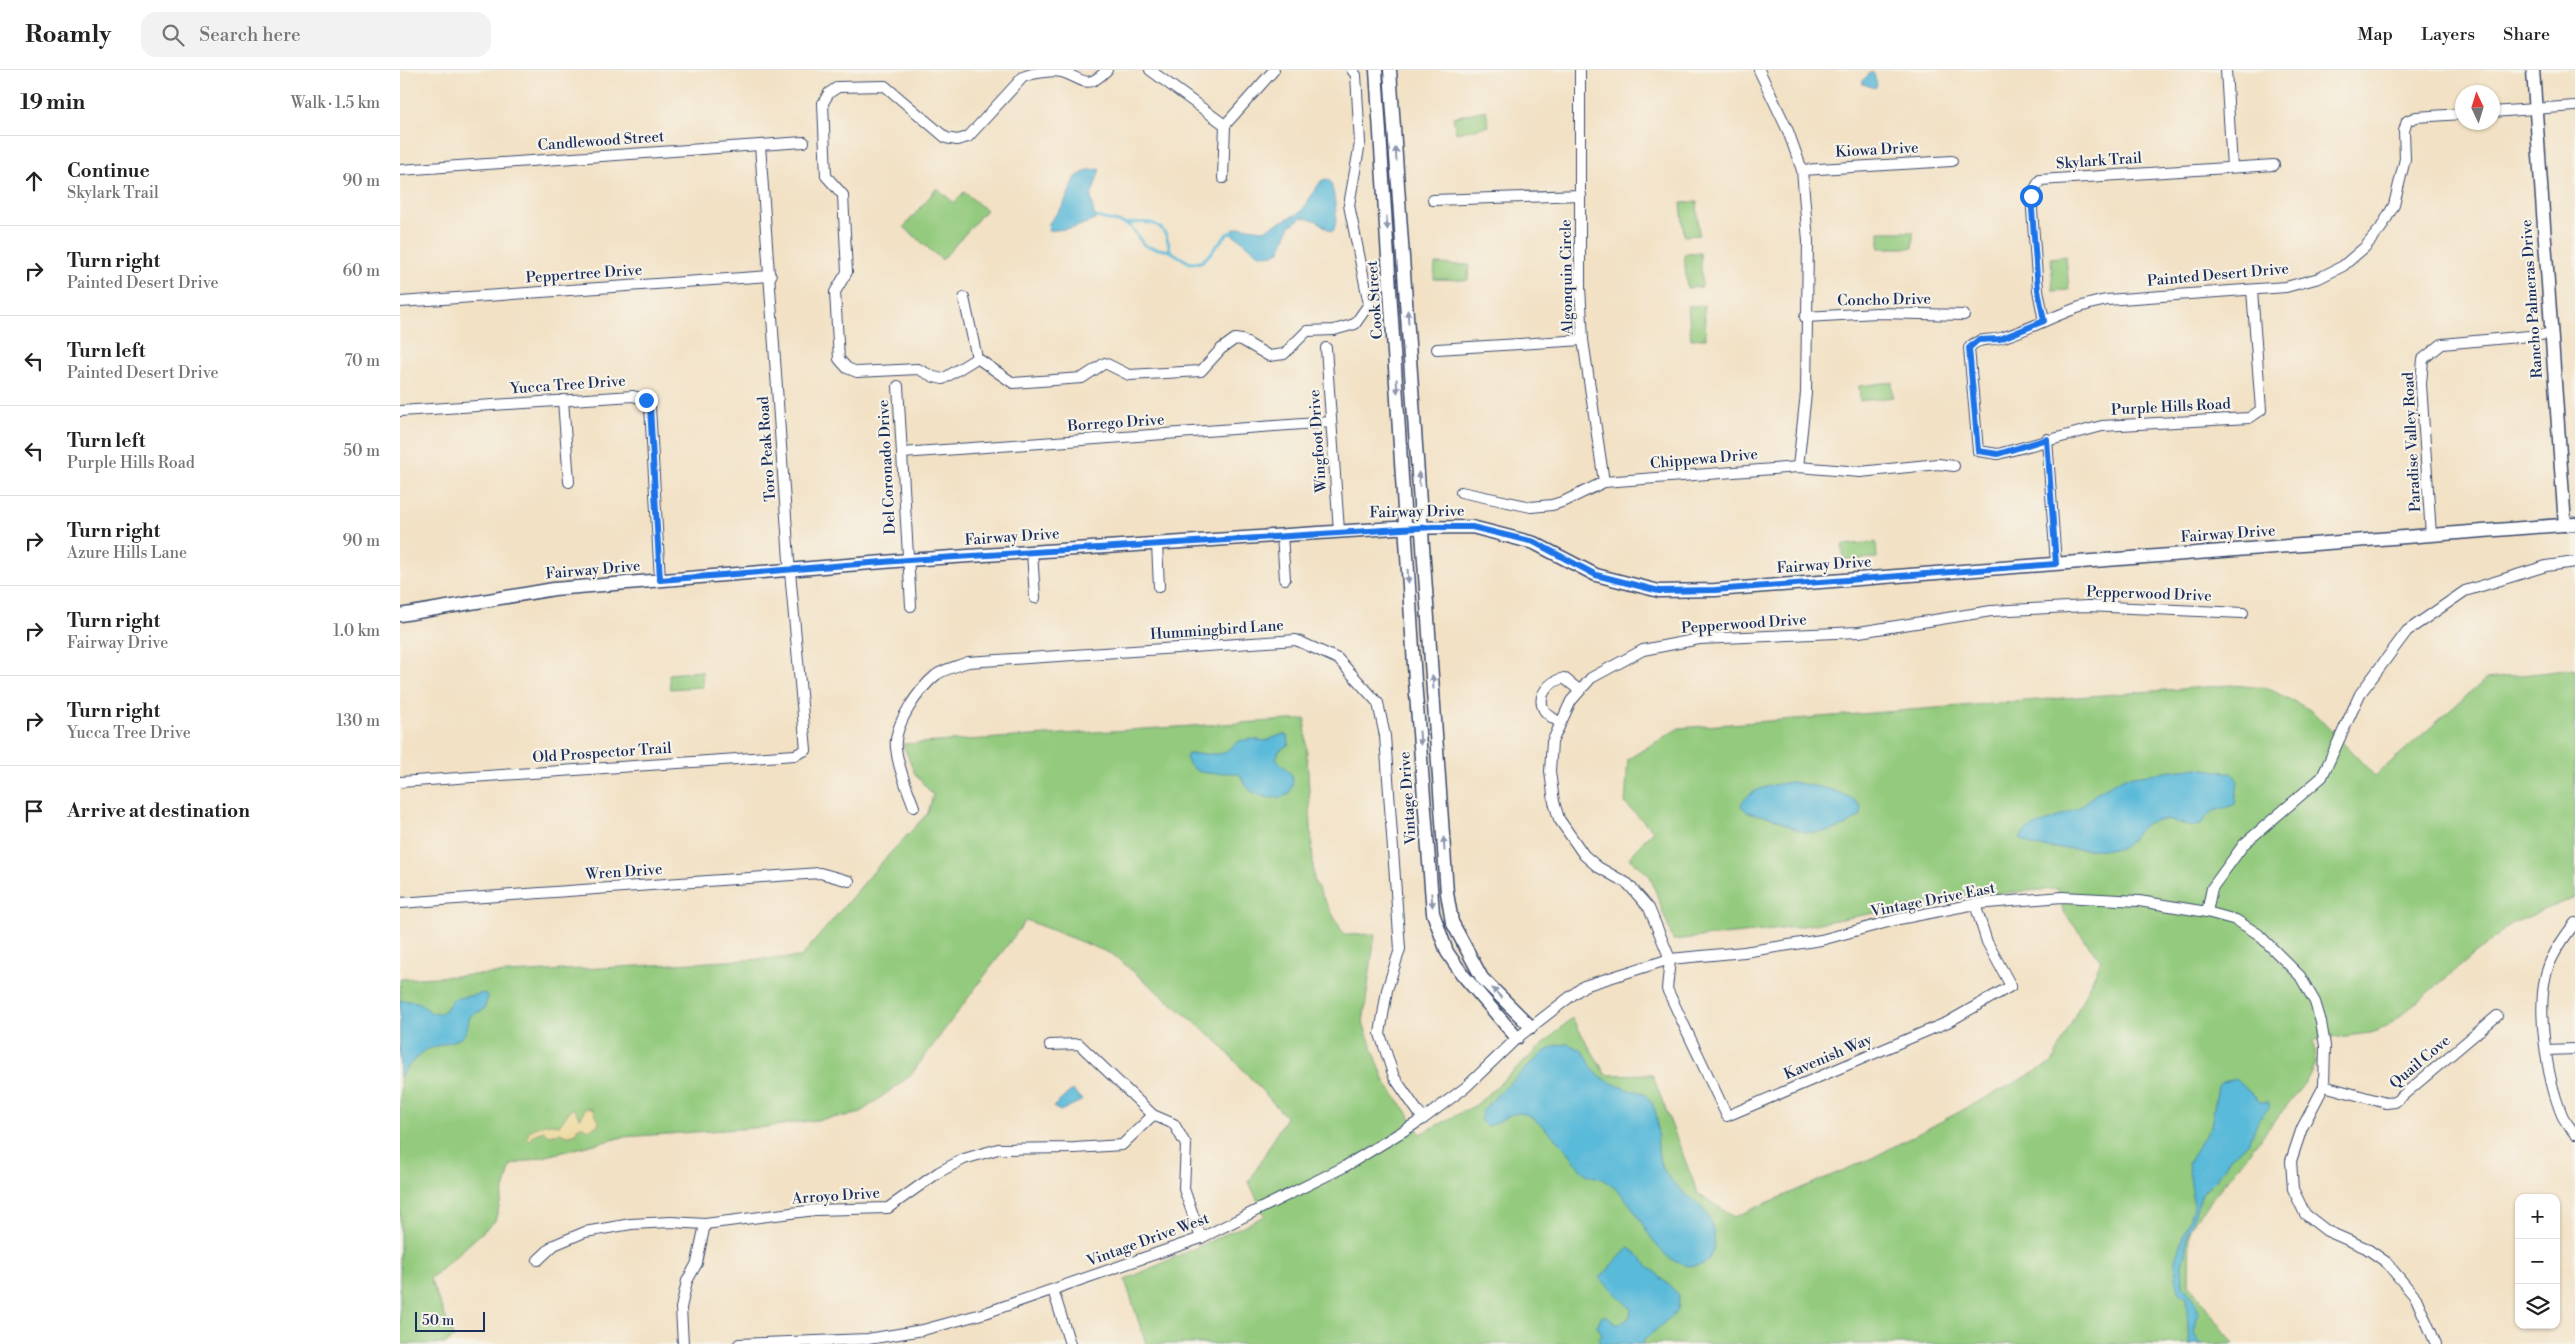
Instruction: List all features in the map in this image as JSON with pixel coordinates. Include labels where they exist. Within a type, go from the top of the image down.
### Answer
[{"type":"street","points":[[977,358],[943,379],[918,369],[857,372],[847,368],[839,359],[834,292],[847,272],[843,195],[826,176],[823,103],[829,93],[838,87],[885,86],[946,138],[957,140],[968,137],[1023,77],[1032,74],[1061,72],[1081,82],[1096,80],[1107,70]]},
{"type":"street","points":[[1150,70],[1225,125]]},
{"type":"street","points":[[1223,178],[1225,125],[1274,70]]},
{"type":"street","points":[[964,298],[977,358],[1013,383],[1082,378],[1106,363],[1129,375],[1201,371],[1221,349],[1235,339],[1242,340],[1269,356],[1284,354],[1307,331],[1334,330],[1355,324],[1369,304],[1349,205],[1360,143],[1356,75],[1352,70]]},
{"type":"street","name":"Cook Street","points":[[1376,70],[1406,528]]},
{"type":"street","points":[[1390,70],[1448,893],[1452,922],[1482,978],[1531,1027]]},
{"type":"street","name":"Algonquin Circle","points":[[1580,70],[1580,287],[1583,340],[1604,482]]},
{"type":"street","points":[[1759,70],[1788,131],[1802,170],[1808,241],[1805,317],[1806,394],[1798,467]]},
{"type":"street","points":[[2226,70],[2232,166]]},
{"type":"street","name":"Rancho Palmeras Drive","points":[[2533,70],[2550,334],[2570,525]]},
{"type":"street","points":[[2500,111],[2575,106]]},
{"type":"street","name":"Painted Desert Drive","points":[[1976,437],[1969,348],[1978,340],[2000,339],[2089,303],[2107,300],[2286,287],[2319,278],[2342,266],[2365,247],[2381,228],[2394,205],[2405,159],[2404,131],[2407,121],[2416,117],[2455,114]]},
{"type":"street","name":"Candlewood Street","points":[[400,170],[804,142]]},
{"type":"street","name":"Toro Peak Road","points":[[760,145],[771,276],[790,569],[806,750]]},
{"type":"street","name":"Kiowa Drive","points":[[1802,170],[1952,161]]},
{"type":"street","name":"Skylark Trail","points":[[2044,321],[2038,290],[2031,196],[2040,180],[2232,166],[2274,165]]},
{"type":"street","points":[[1433,200],[1581,195]]},
{"type":"street","name":"Peppertree Drive","points":[[400,302],[771,276]]},
{"type":"street","name":"Purple Hills Road","points":[[1976,437],[1978,451],[1998,454],[2047,439],[2102,426],[2249,418],[2261,410],[2252,290]]},
{"type":"street","name":"Concho Drive","points":[[1805,317],[1877,313],[1964,315]]},
{"type":"street","name":"Paradise Valley Road","points":[[2431,535],[2421,384],[2423,359],[2442,344],[2550,334]]},
{"type":"street","points":[[1437,349],[1583,340]]},
{"type":"street","name":"Wingfoot Drive","points":[[1326,348],[1339,531]]},
{"type":"street","name":"Del Coronado Drive","points":[[898,386],[911,606]]},
{"type":"street","name":"Yucca Tree Drive","points":[[400,411],[633,396],[646,400],[650,407],[660,580]]},
{"type":"street","points":[[563,400],[569,482]]},
{"type":"street","name":"Borrego Drive","points":[[902,453],[1332,422]]},
{"type":"street","points":[[2047,439],[2056,564]]},
{"type":"street","name":"Chippewa Drive","points":[[1462,492],[1531,507],[1565,500],[1604,482],[1798,467],[1860,472],[1938,464],[1954,466]]},
{"type":"street","name":"Fairway Drive","points":[[400,615],[554,589],[908,560],[1423,527],[1472,527],[1534,542],[1596,575],[1659,591],[1715,590],[2570,525]]},
{"type":"street","name":"Vintage Drive","points":[[1406,528],[1433,913],[1447,952],[1462,974],[1517,1038]]},
{"type":"street","points":[[1282,535],[1285,579]]},
{"type":"street","points":[[1157,544],[1159,587]]},
{"type":"street","points":[[1032,552],[1035,598]]},
{"type":"street","points":[[2207,912],[2212,888],[2244,844],[2322,777],[2360,694],[2407,631],[2465,591],[2546,566],[2575,562]]},
{"type":"street","name":"Pepperwood Drive","points":[[1670,959],[1650,908],[1628,884],[1598,867],[1584,855],[1559,819],[1550,786],[1552,742],[1560,723],[1579,690],[1605,669],[1643,650],[1699,639],[1859,632],[1991,611],[2087,606],[2244,613]]},
{"type":"street","name":"Hummingbird Lane","points":[[914,807],[903,780],[895,746],[902,720],[918,693],[937,674],[968,662],[1296,640],[1338,659],[1378,703],[1385,736],[1400,949],[1387,990],[1380,1034],[1394,1077],[1423,1118]]},
{"type":"street","points":[[1560,723],[1544,709],[1542,698],[1544,691],[1552,682],[1564,678],[1579,690]]},
{"type":"street","name":"Old Prospector Trail","points":[[400,782],[795,755],[806,750]]},
{"type":"street","name":"Wren Drive","points":[[400,902],[820,873],[849,881]]},
{"type":"street","name":"Vintage Drive East","points":[[1517,1038],[1584,986],[1670,959],[1744,952],[1822,940],[1899,920],[1975,904],[2062,897],[2139,901],[2207,912],[2236,920],[2258,934],[2300,976],[2315,1002],[2321,1022],[2325,1046],[2324,1086],[2302,1128],[2291,1161],[2294,1189],[2305,1214],[2328,1231],[2366,1248],[2386,1262],[2416,1298],[2436,1344]]},
{"type":"street","name":"Kavenish Way","points":[[1670,959],[1667,989],[1727,1116],[1948,1022],[2011,986],[1987,942],[1975,904]]},
{"type":"street","points":[[2575,923],[2562,940],[2548,966],[2542,1011],[2546,1050],[2562,1116],[2575,1134]]},
{"type":"street","name":"Quail Cove","points":[[2324,1086],[2386,1103],[2395,1102],[2498,1016]]},
{"type":"street","name":"Vintage Drive West","points":[[739,1344],[869,1341],[923,1330],[1053,1290],[1201,1238],[1344,1167],[1423,1118],[1466,1087],[1517,1038]]},
{"type":"street","points":[[1050,1045],[1079,1044],[1153,1115],[1174,1124],[1186,1145],[1184,1189],[1201,1238]]},
{"type":"street","points":[[2546,1050],[2575,1049]]},
{"type":"street","name":"Arroyo Drive","points":[[538,1260],[554,1245],[585,1232],[631,1224],[671,1222],[705,1224],[815,1210],[888,1208],[939,1172],[964,1159],[998,1149],[1122,1145],[1153,1115]]},
{"type":"street","points":[[683,1344],[681,1308],[687,1281],[697,1263],[705,1224]]},
{"type":"street","points":[[1053,1290],[1070,1344]]},
{"type":"green space","points":[[1486,110],[1489,126],[1456,133],[1453,117]]},
{"type":"green space","points":[[937,188],[954,203],[964,192],[986,210],[942,260],[904,227]]},
{"type":"green space","points":[[1697,202],[1699,235],[1684,236],[1681,203]]},
{"type":"green space","points":[[1879,232],[1913,232],[1913,248],[1879,248]]},
{"type":"green space","points":[[1700,253],[1702,287],[1687,288],[1684,254]]},
{"type":"green space","points":[[2066,256],[2069,290],[2053,291],[2051,258]]},
{"type":"green space","points":[[1435,264],[1469,265],[1468,280],[1434,279]]},
{"type":"green space","points":[[1704,305],[1706,338],[1691,339],[1688,306]]},
{"type":"green space","points":[[1892,382],[1893,397],[1860,401],[1859,386]]},
{"type":"green space","points":[[1876,542],[1877,558],[1844,560],[1842,545]]},
{"type":"green space","points":[[2575,669],[2575,897],[2511,924],[2387,1027],[2370,1033],[2314,1040],[2316,1061],[2307,1080],[2190,1227],[2189,1284],[2234,1344],[1146,1344],[1125,1280],[1265,1216],[1249,1182],[1286,1117],[1216,1040],[1112,954],[1026,920],[910,1076],[858,1114],[767,1127],[623,1137],[511,1165],[495,1221],[430,1279],[454,1338],[444,1344],[400,1344],[400,979],[801,957],[881,863],[928,813],[933,795],[915,774],[903,744],[1305,719],[1314,881],[1344,935],[1375,934],[1363,1023],[1386,1084],[1406,1110],[1420,1134],[1476,1105],[1572,1018],[1606,1075],[1652,1074],[1698,1194],[1734,1217],[1872,1158],[2052,1063],[2101,961],[2063,911],[2058,889],[1964,898],[1809,925],[1673,940],[1650,876],[1629,858],[1653,830],[1625,804],[1628,759],[1679,728],[2231,685],[2267,688],[2311,710],[2375,776],[2486,679]]},
{"type":"green space","points":[[702,671],[703,687],[670,689],[669,674]]},
{"type":"sand","points":[[589,1108],[593,1110],[599,1121],[598,1125],[588,1130],[581,1126],[577,1128],[577,1133],[566,1136],[560,1133],[549,1135],[543,1131],[533,1135],[531,1140],[527,1138],[529,1131],[544,1124],[560,1125],[571,1109],[575,1110],[579,1118],[582,1117],[584,1109]]},
{"type":"water","points":[[1871,72],[1874,74],[1877,85],[1875,88],[1863,84],[1862,81]]},
{"type":"water","points":[[1100,169],[1091,197],[1095,220],[1073,228],[1048,231],[1049,223],[1063,206],[1076,177],[1088,170]]},
{"type":"water","points":[[1326,179],[1332,185],[1336,207],[1336,222],[1332,232],[1317,221],[1302,217],[1290,226],[1280,251],[1265,255],[1255,251],[1233,235],[1234,229],[1241,227],[1264,230],[1301,212],[1321,181]]},
{"type":"water","points":[[1283,734],[1288,736],[1289,744],[1279,751],[1276,758],[1290,773],[1293,781],[1289,794],[1277,798],[1264,797],[1253,792],[1239,775],[1196,770],[1186,758],[1188,754],[1220,754],[1239,741],[1251,739],[1266,741]]},
{"type":"water","points":[[2198,768],[2232,773],[2238,781],[2235,804],[2212,812],[2201,825],[2196,826],[2165,820],[2152,821],[2142,827],[2127,845],[2116,849],[2039,847],[2033,846],[2020,838],[2026,830],[2079,808],[2099,791],[2125,777]]},
{"type":"water","points":[[1792,782],[1828,789],[1846,795],[1861,806],[1861,815],[1839,828],[1814,833],[1795,829],[1773,818],[1751,813],[1741,805],[1745,799],[1756,791]]},
{"type":"water","points":[[485,993],[488,997],[484,1009],[470,1016],[466,1032],[461,1038],[425,1050],[409,1065],[400,1077],[400,1000],[418,1002],[432,1013],[439,1014],[445,1010],[453,999]]},
{"type":"water","points":[[1568,1044],[1582,1051],[1596,1073],[1621,1087],[1644,1094],[1651,1102],[1657,1121],[1660,1163],[1672,1182],[1703,1209],[1712,1226],[1714,1246],[1708,1260],[1701,1265],[1681,1264],[1670,1258],[1660,1249],[1620,1193],[1603,1179],[1588,1175],[1582,1171],[1571,1155],[1532,1117],[1517,1113],[1487,1126],[1480,1120],[1483,1110],[1496,1096],[1544,1052],[1557,1045]]},
{"type":"water","points":[[2236,1079],[2260,1102],[2269,1102],[2269,1108],[2259,1119],[2249,1142],[2230,1158],[2216,1179],[2202,1193],[2188,1233],[2187,1247],[2182,1264],[2183,1286],[2195,1300],[2198,1315],[2194,1333],[2198,1341],[2203,1344],[2189,1344],[2186,1296],[2180,1295],[2176,1279],[2175,1259],[2194,1205],[2188,1163],[2211,1126],[2218,1086],[2223,1082]]},
{"type":"water","points":[[1072,1090],[1081,1101],[1060,1111],[1053,1107]]},
{"type":"water","points":[[1629,1247],[1679,1295],[1678,1311],[1644,1340],[1643,1344],[1601,1344],[1598,1339],[1602,1334],[1597,1326],[1601,1317],[1606,1316],[1617,1325],[1630,1317],[1631,1309],[1600,1278]]},
{"type":"waterway","points":[[1096,217],[1126,224],[1132,228],[1143,244],[1148,247],[1170,251],[1190,263],[1201,262],[1227,234],[1233,232]]},
{"type":"waterway","points":[[1126,224],[1150,223],[1161,228],[1165,233],[1170,251]]},
{"type":"route","points":[[646,400],[650,407],[660,580],[908,560],[1433,527],[1472,527],[1534,542],[1596,575],[1659,591],[1715,590],[2056,564],[2047,439],[1998,454],[1978,451],[1969,348],[1978,340],[2000,339],[2044,321],[2038,290],[2031,196]]}]
